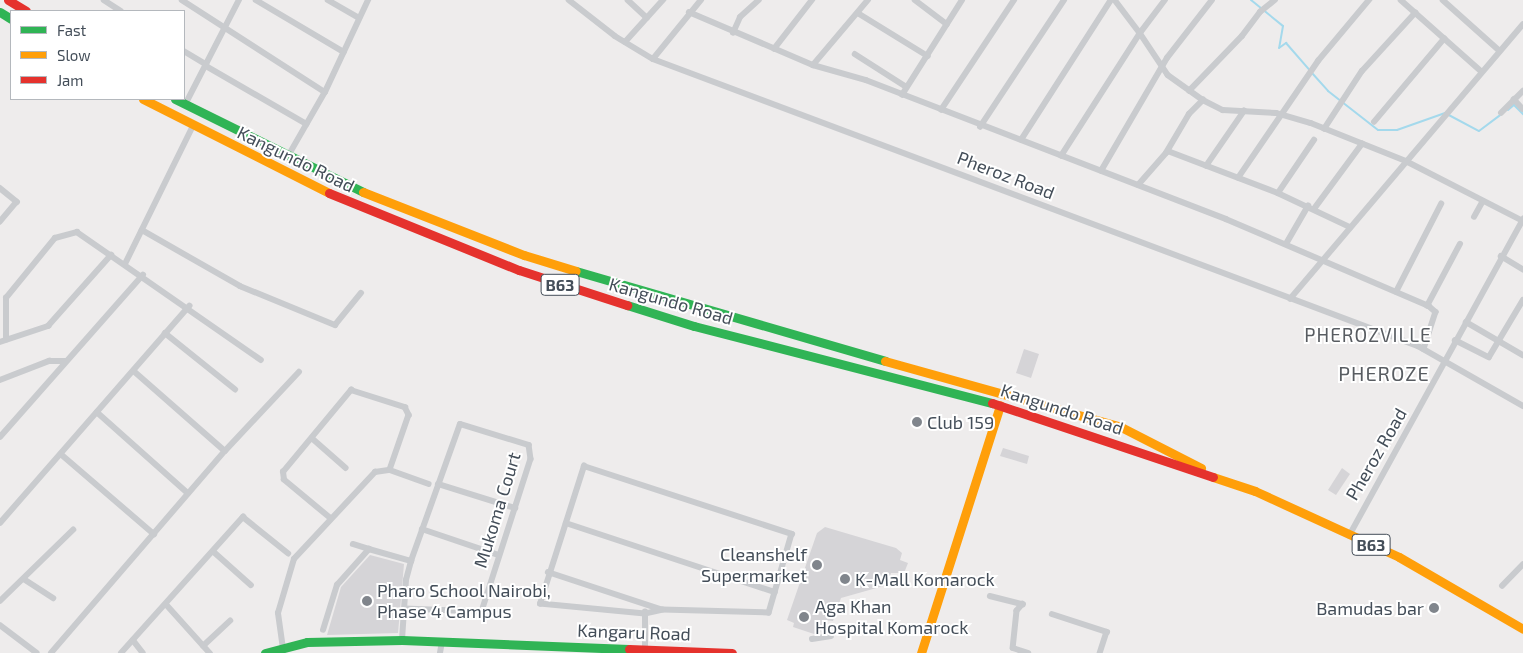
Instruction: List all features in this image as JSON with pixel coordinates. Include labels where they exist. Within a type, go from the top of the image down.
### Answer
[{"type":"main road","points":[[8,0],[24,10]]},
{"type":"main road","name":"Kangundo Road","points":[[146,100],[193,126],[359,208],[528,274],[694,326],[1000,405],[1212,475]]},
{"type":"main road","name":"Kangundo Road","points":[[177,100],[287,159],[398,208],[524,254],[764,328],[1003,391],[1121,427],[1212,475],[1399,557],[1523,630]]},
{"type":"main road","points":[[921,653],[1000,405]]},
{"type":"main road","name":"Kangaru Road","points":[[266,653],[306,642],[402,640],[645,648],[730,653]]},
{"type":"street","points":[[104,0],[119,10]]},
{"type":"street","points":[[182,0],[224,25],[325,92]]},
{"type":"street","points":[[185,105],[224,25],[239,0]]},
{"type":"street","points":[[256,0],[344,52]]},
{"type":"street","points":[[328,0],[359,18]]},
{"type":"street","points":[[287,159],[325,92],[367,2],[359,0]]},
{"type":"street","name":"Pheroz Road","points":[[569,0],[625,42],[654,59],[1424,349],[1523,406]]},
{"type":"street","points":[[576,6],[582,0]]},
{"type":"street","points":[[628,0],[647,18]]},
{"type":"street","points":[[625,42],[663,0]]},
{"type":"street","points":[[654,59],[700,0]]},
{"type":"street","points":[[733,34],[740,18],[759,0]]},
{"type":"street","points":[[774,49],[812,0]]},
{"type":"street","points":[[813,64],[868,0]]},
{"type":"street","points":[[915,0],[947,24]]},
{"type":"street","points":[[902,95],[905,86],[928,56],[962,0]]},
{"type":"street","points":[[941,110],[1014,0]]},
{"type":"street","points":[[980,127],[1064,0]]},
{"type":"street","points":[[1020,140],[1113,0],[1140,33],[1164,69],[1189,91],[1203,100],[1223,110],[1282,114],[1324,129],[1406,161],[1523,220]]},
{"type":"street","points":[[1061,156],[1140,33],[1165,0]]},
{"type":"street","points":[[1101,172],[1164,69],[1167,58],[1212,0]]},
{"type":"street","points":[[1189,91],[1242,36],[1260,12],[1276,0]]},
{"type":"street","points":[[1238,178],[1328,47],[1369,0]]},
{"type":"street","points":[[1401,0],[1481,71]]},
{"type":"street","points":[[1443,0],[1500,50]]},
{"type":"street","points":[[689,12],[733,34],[902,95],[980,127],[1020,140],[1138,185],[1286,244],[1321,262],[1427,306],[1436,312],[1424,349]]},
{"type":"street","points":[[858,13],[928,56]]},
{"type":"street","points":[[1324,129],[1362,72],[1415,13]]},
{"type":"street","points":[[1290,299],[1481,71],[1523,24]]},
{"type":"street","points":[[1374,122],[1444,39]]},
{"type":"street","points":[[185,52],[307,124]]},
{"type":"street","points":[[855,54],[905,86]]},
{"type":"street","points":[[1501,114],[1523,91]]},
{"type":"street","points":[[1138,185],[1168,151],[1189,114],[1203,100]]},
{"type":"street","points":[[1514,100],[1523,109]]},
{"type":"street","points":[[1206,166],[1244,111]]},
{"type":"street","points":[[125,264],[193,126]]},
{"type":"street","points":[[1278,193],[1314,140]]},
{"type":"street","points":[[1286,244],[1311,207],[1362,144]]},
{"type":"street","points":[[1168,151],[1278,193],[1350,227]]},
{"type":"street","points":[[0,188],[17,202],[0,222]]},
{"type":"street","points":[[1474,217],[1483,201]]},
{"type":"street","points":[[1396,292],[1441,204]]},
{"type":"street","name":"Pheroz Road","points":[[1349,536],[1367,498],[1410,428],[1443,360],[1523,220]]},
{"type":"street","points":[[142,230],[240,286],[335,325],[361,293]]},
{"type":"street","points":[[111,255],[56,320],[36,332],[3,341],[6,298],[55,238],[77,232],[189,306],[261,360]]},
{"type":"street","points":[[1427,306],[1460,244]]},
{"type":"street","points":[[1501,256],[1523,269]]},
{"type":"street","points":[[0,437],[65,361],[143,275]]},
{"type":"street","points":[[1455,340],[1486,357],[1499,341],[1523,300]]},
{"type":"street","points":[[0,523],[189,306]]},
{"type":"street","points":[[1466,322],[1523,356]]},
{"type":"street","points":[[165,333],[235,389]]},
{"type":"street","points":[[0,380],[49,361],[65,361]]},
{"type":"street","points":[[134,371],[225,450]]},
{"type":"street","points":[[51,653],[225,450],[299,372]]},
{"type":"street","points":[[331,519],[284,480],[283,472],[351,390],[405,407],[409,415],[390,470]]},
{"type":"street","points":[[98,412],[188,493]]},
{"type":"street","name":"Mukoma Court","points":[[405,609],[482,612],[515,508],[531,449],[521,442],[468,425],[459,426],[438,484]]},
{"type":"street","points":[[312,438],[346,468]]},
{"type":"street","points":[[61,454],[154,534]]},
{"type":"street","points":[[548,572],[663,610],[769,613],[793,536],[783,531],[584,466],[566,523],[548,572],[539,601],[542,606],[645,614],[663,610]]},
{"type":"street","points":[[283,649],[278,613],[290,566],[331,519],[375,472],[390,470],[429,484]]},
{"type":"street","points":[[402,640],[411,561],[438,484],[515,508]]},
{"type":"street","points":[[121,653],[243,517],[288,553]]},
{"type":"street","points":[[566,523],[776,592]]},
{"type":"street","points":[[422,529],[499,555]]},
{"type":"street","points":[[0,601],[73,530]]},
{"type":"street","points":[[353,544],[411,561]]},
{"type":"street","points":[[323,630],[337,585],[369,548]]},
{"type":"street","points":[[213,551],[251,585]]},
{"type":"street","points":[[1502,586],[1523,564]]},
{"type":"street","points":[[24,579],[53,598]]},
{"type":"street","points":[[990,596],[1023,604],[1017,611],[1012,648],[1028,653]]},
{"type":"street","points":[[166,604],[210,653]]},
{"type":"street","points":[[645,648],[645,614],[648,606]]},
{"type":"street","points":[[1052,614],[1107,632],[1100,653]]},
{"type":"street","points":[[203,646],[230,622]]},
{"type":"street","points":[[0,624],[37,653]]},
{"type":"street","points":[[812,639],[831,636]]},
{"type":"street","points":[[133,640],[143,653]]},
{"type":"street","points":[[440,653],[442,642]]},
{"type":"building","points":[[1024,349],[1039,354],[1031,378],[1016,373]]},
{"type":"building","points":[[1003,448],[1029,456],[1027,464],[1000,456]]},
{"type":"building","points":[[1342,468],[1350,474],[1336,495],[1328,490]]},
{"type":"building","name":"K-Mall Komarock","points":[[825,527],[896,548],[902,553],[900,560],[908,563],[904,573],[891,573],[887,585],[841,598],[833,621],[824,620],[820,633],[814,634],[793,627],[794,623],[787,620],[817,533]]},
{"type":"building","name":"Pharo School Nairobi, Phase 4 Campus","points":[[370,555],[404,564],[398,633],[327,635],[341,587]]},
{"type":"waterway","points":[[1251,0],[1283,26],[1279,48],[1286,43],[1309,69]]},
{"type":"waterway","points":[[1312,73],[1328,91],[1378,130],[1397,130],[1445,113],[1479,131],[1500,115]]},
{"type":"waterway","points":[[1508,110],[1514,105],[1523,114]]},
{"type":"traffic: fast","points":[[0,12],[10,18]]},
{"type":"traffic: fast","points":[[177,100],[363,192]]},
{"type":"traffic: fast","points":[[576,271],[885,361]]},
{"type":"traffic: fast","points":[[627,305],[694,326],[992,403]]},
{"type":"traffic: fast","points":[[265,653],[307,642],[402,640],[629,649]]},
{"type":"traffic: slow","points":[[145,100],[329,193]]},
{"type":"traffic: slow","points":[[363,192],[524,255],[576,271]]},
{"type":"traffic: slow","points":[[885,361],[1121,427],[1201,468]]},
{"type":"traffic: slow","points":[[921,653],[1000,405]]},
{"type":"traffic: slow","points":[[1213,477],[1255,491],[1399,557],[1523,629]]},
{"type":"traffic: jam","points":[[8,0],[24,10]]},
{"type":"traffic: jam","points":[[329,193],[519,270],[627,305]]},
{"type":"traffic: jam","points":[[992,403],[1213,477]]},
{"type":"traffic: jam","points":[[629,649],[732,653]]},
{"type":"place","name":"Club 159","points":[[917,422]]},
{"type":"place","name":"Cleanshelf Supermarket","points":[[817,565]]},
{"type":"place","name":"K-Mall Komarock","points":[[845,579]]},
{"type":"place","name":"Pharo School Nairobi, Phase 4 Campus","points":[[367,601]]},
{"type":"place","name":"Bamudas bar","points":[[1434,608]]},
{"type":"place","name":"Aga Khan Hospital Komarock","points":[[804,617]]},
{"type":"district","name":"PHEROZVILLE","points":[[1368,335]]},
{"type":"district","name":"PHEROZE","points":[[1384,373]]}]
